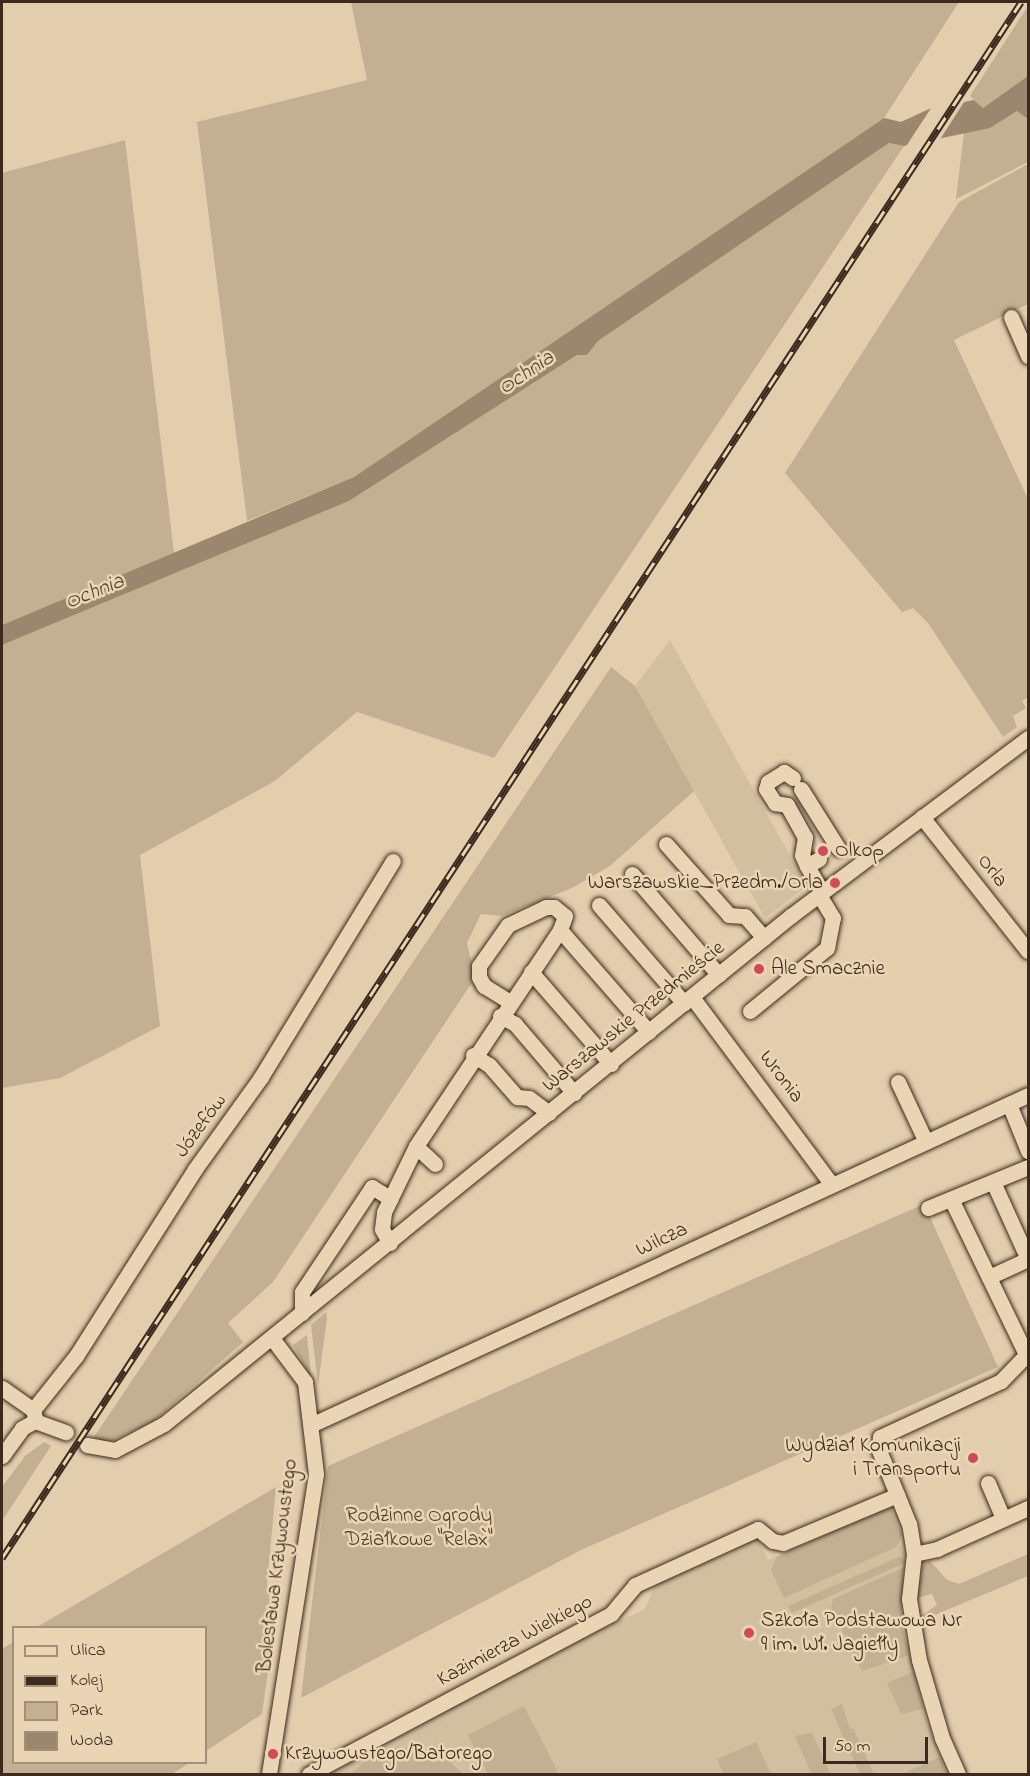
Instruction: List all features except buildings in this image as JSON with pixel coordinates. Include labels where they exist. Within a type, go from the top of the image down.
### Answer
[{"type":"street","points":[[1011,317],[1029,356]]},
{"type":"street","name":"Warszawskie Przedmieście","points":[[272,1338],[764,938],[853,868],[1029,738]]},
{"type":"street","points":[[750,1011],[827,948],[833,918],[820,894],[824,856],[797,783],[784,772],[768,782],[766,789],[775,803],[787,805],[806,837],[802,855],[824,856],[853,868]]},
{"type":"street","name":"Orla","points":[[922,817],[1029,951]]},
{"type":"street","points":[[666,844],[729,915],[745,916],[764,938]]},
{"type":"street","name":"Józefów","points":[[2,1456],[76,1356],[195,1169],[261,1077],[393,861]]},
{"type":"street","points":[[632,874],[720,975]]},
{"type":"street","name":"Wronia","points":[[599,905],[688,1000],[832,1185]]},
{"type":"street","points":[[390,1243],[382,1229],[391,1199],[416,1146],[473,1054],[510,1002],[560,930],[565,916],[555,907],[546,907],[508,925],[479,966],[479,977],[484,986],[510,1002]]},
{"type":"street","points":[[560,930],[649,1032]]},
{"type":"street","points":[[531,972],[611,1064]]},
{"type":"street","points":[[500,1016],[515,1024],[574,1093]]},
{"type":"street","points":[[473,1054],[489,1065],[517,1097],[529,1098],[549,1113]]},
{"type":"street","points":[[898,1082],[926,1142]]},
{"type":"street","name":"Wilcza","points":[[313,1424],[1029,1095]]},
{"type":"street","points":[[1008,1104],[1029,1151]]},
{"type":"street","points":[[416,1146],[435,1164]]},
{"type":"street","points":[[928,1208],[1029,1167]]},
{"type":"street","points":[[989,1277],[1029,1259],[993,1182]]},
{"type":"street","points":[[302,1313],[302,1292],[372,1187],[391,1199]]},
{"type":"street","points":[[951,1199],[1026,1357],[1029,1375]]},
{"type":"street","points":[[87,1445],[115,1450],[142,1438],[272,1338]]},
{"type":"street","name":"Bolesława Krzywoustego","points":[[270,1774],[316,1474],[313,1424],[304,1382],[272,1338]]},
{"type":"street","points":[[958,1774],[942,1738],[919,1660],[909,1599],[914,1554],[909,1524],[879,1450],[880,1437],[1001,1381],[1026,1357]]},
{"type":"street","points":[[2,1388],[34,1415],[66,1432]]},
{"type":"street","points":[[988,1483],[1003,1519]]},
{"type":"street","name":"Kazimierza Wielkiego","points":[[309,1774],[611,1614],[635,1585],[758,1529],[773,1541],[783,1543],[897,1495]]},
{"type":"street","points":[[914,1554],[937,1549],[1029,1508]]},
{"type":"shaded area","points":[[670,640],[807,886],[765,918],[635,686]]},
{"type":"shaded area","name":"Szkoła Podstawowa Nr 9 im. Wł. Jagiełły","points":[[890,1506],[898,1518],[902,1533],[900,1544],[906,1558],[901,1593],[902,1623],[928,1727],[941,1759],[906,1774],[330,1774],[572,1643],[645,1609],[657,1581],[756,1536],[768,1560]]},
{"type":"green space","points":[[351,2],[959,2],[884,118],[354,477],[247,521],[197,122],[367,80]]},
{"type":"green space","points":[[1028,6],[1028,76],[983,108],[970,96]]},
{"type":"green space","points":[[1017,110],[1028,119],[1028,162],[956,199],[964,132],[990,128]]},
{"type":"green space","points":[[125,140],[174,553],[2,625],[2,173]]},
{"type":"green space","points":[[889,143],[904,146],[494,758],[357,712],[275,781],[140,855],[160,1026],[60,1078],[2,1088],[2,645],[349,501],[577,355],[587,355],[598,341]]},
{"type":"green space","points":[[1028,164],[1028,304],[954,340],[1028,499],[1028,697],[1022,701],[1026,708],[1013,716],[1017,727],[1003,737],[928,623],[913,608],[902,612],[785,473],[959,202]]},
{"type":"green space","points":[[611,667],[635,686],[694,791],[610,866],[572,888],[502,916],[481,914],[467,943],[475,978],[273,1282],[228,1323],[243,1342],[155,1420],[108,1443],[94,1437]]},
{"type":"green space","name":"Rodzinne Ogrody Działkowe \"Relax\"","points":[[924,1204],[998,1367],[581,1550],[301,1698],[328,1466]]},
{"type":"green space","points":[[326,1312],[327,1318],[318,1385],[311,1325]]},
{"type":"green space","points":[[307,1335],[311,1377],[293,1345]]},
{"type":"green space","points":[[44,1442],[51,1446],[2,1521],[2,1487],[25,1456]]},
{"type":"green space","points":[[276,1487],[267,1584],[269,1595],[278,1601],[262,1714],[207,1750],[207,1626],[39,1626]]},
{"type":"green space","points":[[890,1507],[902,1535],[896,1547],[784,1598],[771,1570],[777,1557]]},
{"type":"green space","points":[[1028,1554],[1028,1576],[918,1622],[918,1618],[937,1605],[932,1594],[917,1598],[923,1562],[930,1561],[947,1580],[959,1584]]},
{"type":"green space","points":[[901,1556],[905,1563],[792,1613],[788,1606]]},
{"type":"green space","points":[[903,1568],[901,1623],[909,1655],[862,1671],[831,1608],[833,1599]]},
{"type":"green space","points":[[12,1643],[12,1764],[187,1764],[172,1774],[2,1774],[2,1649]]},
{"type":"green space","points":[[913,1672],[923,1709],[901,1714],[887,1683]]},
{"type":"green space","points":[[842,1704],[850,1729],[853,1728],[874,1774],[860,1774],[831,1709]]},
{"type":"green space","points":[[524,1706],[559,1774],[488,1774],[468,1735]]},
{"type":"green space","points":[[812,1733],[830,1773],[811,1774],[795,1736]]},
{"type":"green space","points":[[756,1742],[771,1774],[723,1774],[717,1759]]},
{"type":"green space","points":[[398,1747],[444,1756],[463,1774],[351,1774],[374,1753]]},
{"type":"green space","points":[[940,1757],[947,1774],[902,1774]]},
{"type":"water","name":"Ochnia","points":[[1028,76],[1028,119],[1017,111],[990,128],[904,146],[889,143],[598,341],[587,355],[577,355],[349,501],[2,645],[2,625],[354,477],[884,118],[901,122],[929,109],[974,100],[983,108]]},
{"type":"pier","points":[[966,99],[939,141],[905,148],[933,105]]},
{"type":"railway","points":[[2,1558],[1021,2]]},
{"type":"place","name":"Olkop","points":[[823,851]]},
{"type":"place","name":"Warszawskie_Przedm./Orla","points":[[835,883]]},
{"type":"place","name":"Ale Smacznie","points":[[759,969]]},
{"type":"place","name":"Wydział Komunikacji i Transportu","points":[[973,1458]]},
{"type":"place","name":"Szkoła Podstawowa Nr 9 im. Wł. Jagiełły","points":[[749,1633]]},
{"type":"place","name":"Krzywoustego/Batorego","points":[[273,1754]]}]
